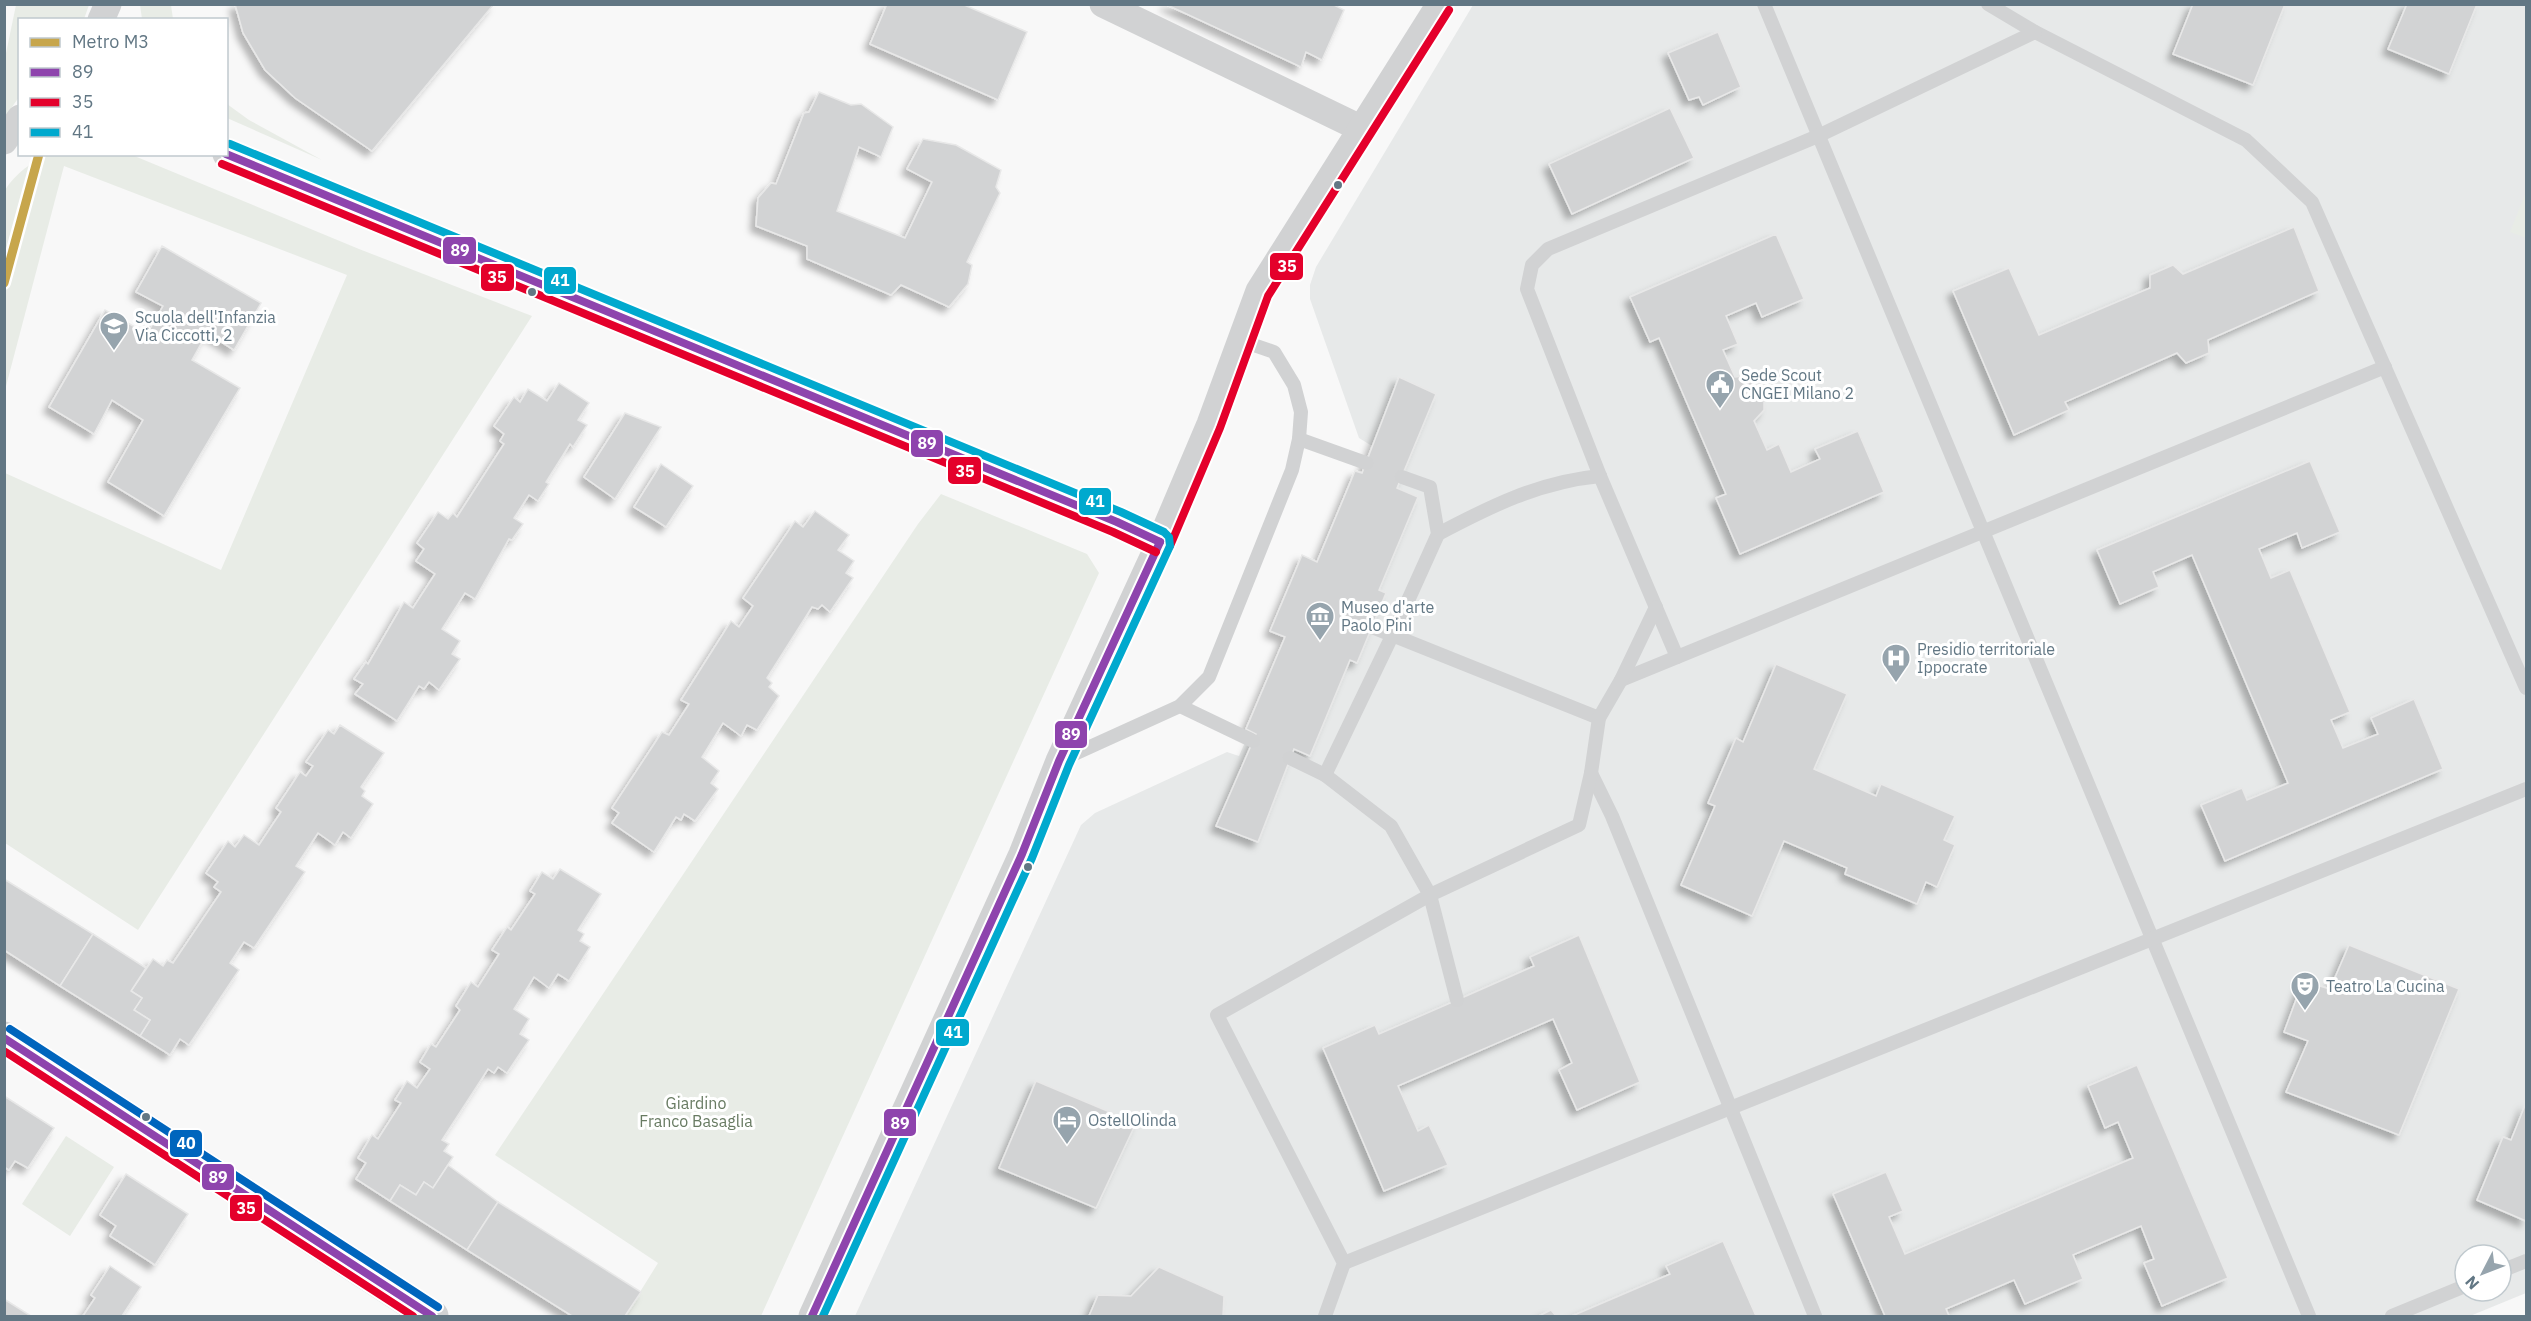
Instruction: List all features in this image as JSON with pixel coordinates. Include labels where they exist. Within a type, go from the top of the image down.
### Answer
[{"type":"street","points":[[102,18],[108,4]]},
{"type":"street","points":[[1103,4],[1362,129]]},
{"type":"street","points":[[812,1317],[1017,865],[1059,761],[1160,542],[1210,424],[1259,291],[1440,4]]},
{"type":"street","points":[[4,141],[18,121]]},
{"type":"street","points":[[4,155],[18,144]]},
{"type":"street","points":[[228,155],[1160,542]]},
{"type":"street","points":[[4,1038],[432,1317]]},
{"type":"lane","points":[[1764,4],[2309,1317]]},
{"type":"lane","points":[[1988,4],[2035,32],[2246,140],[2312,202],[2526,688]]},
{"type":"lane","points":[[1677,657],[1600,476],[1527,289],[1532,265],[1548,249],[1818,136],[2035,32]]},
{"type":"lane","points":[[1059,761],[1180,706],[1209,676],[1292,470],[1299,439],[1301,412],[1294,385],[1274,352],[1242,341]]},
{"type":"lane","points":[[1621,680],[2385,367]]},
{"type":"lane","points":[[1299,439],[1365,464]]},
{"type":"lane","points":[[1438,534],[1502,501],[1571,479],[1600,476]]},
{"type":"lane","points":[[1325,775],[1438,534],[1431,487],[1402,477]]},
{"type":"lane","points":[[1326,1317],[1344,1263],[1217,1015],[1430,895],[1579,825],[1592,772],[1599,718],[1621,680],[1656,607]]},
{"type":"lane","points":[[1372,627],[1599,718]]},
{"type":"lane","points":[[1180,706],[1253,741]]},
{"type":"lane","points":[[1290,758],[1325,775],[1391,826],[1430,895],[1457,1000]]},
{"type":"lane","points":[[1592,772],[1732,1109],[1815,1317]]},
{"type":"lane","points":[[1344,1263],[2526,789]]},
{"type":"lane","points":[[2391,1317],[2453,1291]]},
{"type":"shaded area","name":"Presidio territoriale Ippocrate","points":[[1473,5],[2526,5],[2526,1293],[2513,1298],[2513,1243],[2453,1243],[2453,1303],[2502,1303],[2470,1316],[855,1316],[1081,825],[1095,813],[1227,752],[1239,756],[1250,731],[1246,729],[1285,637],[1270,631],[1302,555],[1317,561],[1355,471],[1362,473],[1372,446],[1359,438],[1310,299],[1310,285],[1316,267]]},
{"type":"green space","points":[[16,5],[89,5],[84,18],[18,18],[18,98],[5,117],[5,58]]},
{"type":"green space","points":[[140,5],[171,5],[173,18],[142,18]]},
{"type":"green space","points":[[228,105],[249,120],[322,160],[228,118]]},
{"type":"green space","points":[[46,156],[134,156],[359,249],[532,316],[138,930],[5,843],[5,473],[221,570],[347,275],[64,166],[5,390],[5,190],[14,178],[37,160]]},
{"type":"green space","points":[[2526,192],[2526,238],[2510,232]]},
{"type":"green space","name":"Giardino Franco Basaglia","points":[[941,494],[1087,554],[1099,573],[761,1316],[625,1316],[658,1263],[495,1155],[918,524]]},
{"type":"green space","points":[[66,1136],[114,1167],[70,1236],[22,1204]]},
{"type":"building","points":[[235,4],[494,4],[372,151],[295,98],[265,70],[243,33]]},
{"type":"building","points":[[887,4],[962,4],[1027,32],[998,100],[870,44]]},
{"type":"building","points":[[1165,4],[1332,4],[1344,10],[1322,60],[1306,52],[1301,67]]},
{"type":"building","points":[[2193,4],[2285,4],[2253,85],[2173,54]]},
{"type":"building","points":[[2407,4],[2477,4],[2449,74],[2388,49]]},
{"type":"building","points":[[1718,32],[1741,87],[1703,105],[1699,97],[1689,100],[1668,53]]},
{"type":"building","points":[[819,92],[851,105],[861,104],[893,127],[881,157],[859,147],[837,211],[905,238],[932,182],[907,169],[923,139],[956,145],[1001,170],[996,187],[1000,193],[967,262],[972,265],[968,284],[949,307],[901,285],[891,295],[807,259],[807,246],[756,226],[758,198],[771,183],[776,184],[804,113],[809,112]]},
{"type":"building","points":[[1670,108],[1694,158],[1572,214],[1549,164]]},
{"type":"building","points":[[2294,227],[2319,291],[2208,340],[2209,353],[2186,363],[2177,353],[2065,402],[2069,410],[2014,435],[1953,291],[2009,268],[2039,335],[2150,288],[2150,275],[2173,265],[2183,274]]},
{"type":"building","points":[[1776,234],[1804,299],[1762,317],[1756,303],[1726,316],[1738,344],[1723,350],[1735,377],[1744,376],[1759,389],[1764,400],[1764,410],[1754,421],[1767,450],[1779,444],[1791,472],[1820,459],[1815,449],[1858,431],[1884,492],[1740,554],[1716,498],[1726,494],[1659,338],[1650,342],[1630,297]]},
{"type":"building","points":[[162,246],[261,303],[234,350],[207,333],[192,360],[240,388],[164,516],[108,482],[143,420],[112,400],[94,434],[49,407],[105,310],[147,334],[163,306],[136,292]]},
{"type":"building","points":[[1399,377],[1436,394],[1397,488],[1418,497],[1379,590],[1386,593],[1357,663],[1350,660],[1310,756],[1294,749],[1258,842],[1216,826],[1256,734],[1246,729],[1285,637],[1270,631],[1302,555],[1317,562],[1355,471],[1362,473]]},
{"type":"building","points":[[559,383],[589,403],[578,420],[587,425],[573,447],[570,444],[546,482],[549,484],[538,501],[529,495],[514,518],[523,524],[512,540],[509,539],[475,599],[465,593],[442,629],[460,641],[452,654],[460,659],[439,690],[429,682],[424,689],[419,686],[397,721],[355,694],[363,684],[354,679],[366,662],[368,664],[404,602],[413,608],[435,574],[416,561],[424,549],[417,543],[438,512],[448,519],[453,513],[457,517],[504,444],[500,441],[504,434],[494,426],[514,397],[520,402],[528,389],[547,401]]},
{"type":"building","points":[[625,413],[661,427],[615,499],[584,477]]},
{"type":"building","points":[[2310,461],[2340,532],[2302,548],[2297,533],[2259,549],[2271,578],[2290,570],[2350,712],[2331,720],[2343,748],[2378,734],[2371,718],[2414,699],[2443,769],[2225,861],[2201,805],[2242,788],[2247,800],[2288,783],[2192,555],[2153,572],[2159,587],[2120,604],[2097,550]]},
{"type":"building","points":[[661,464],[693,486],[666,527],[634,507]]},
{"type":"building","points":[[815,511],[849,535],[838,550],[854,561],[846,573],[853,578],[830,612],[822,605],[818,609],[812,607],[767,678],[772,683],[769,687],[779,696],[757,730],[747,725],[741,736],[723,723],[702,757],[719,771],[711,783],[718,789],[695,821],[684,814],[681,820],[676,817],[654,852],[612,823],[619,813],[612,808],[662,732],[669,735],[689,704],[681,700],[731,621],[739,627],[753,606],[743,598],[795,521],[803,527]]},
{"type":"building","points":[[1776,664],[1847,694],[1814,769],[1876,796],[1881,784],[1955,816],[1944,840],[1955,845],[1937,887],[1926,882],[1917,904],[1845,874],[1847,868],[1784,841],[1752,916],[1681,885],[1715,806],[1708,803],[1736,738],[1743,742]]},
{"type":"building","points":[[340,725],[384,753],[361,787],[365,791],[362,796],[373,804],[351,838],[343,832],[335,845],[318,833],[296,866],[305,872],[254,948],[244,942],[230,963],[239,970],[189,1045],[180,1039],[170,1055],[140,1036],[150,1020],[134,1010],[142,998],[131,991],[153,959],[163,966],[167,960],[173,963],[221,892],[214,887],[218,882],[206,873],[228,841],[235,847],[244,835],[259,845],[281,812],[276,808],[300,772],[306,776],[313,766],[306,762],[328,730],[334,734]]},
{"type":"building","points":[[560,869],[601,894],[578,930],[584,934],[580,941],[590,947],[569,981],[558,974],[549,988],[534,977],[514,1009],[529,1019],[520,1034],[529,1040],[507,1073],[498,1067],[494,1073],[488,1069],[442,1140],[449,1144],[444,1151],[453,1157],[433,1188],[424,1182],[416,1195],[400,1185],[390,1201],[356,1179],[366,1163],[358,1158],[372,1135],[378,1139],[401,1103],[395,1100],[407,1081],[417,1088],[430,1069],[420,1062],[431,1044],[436,1047],[460,1010],[456,1006],[471,982],[478,987],[499,954],[492,950],[507,927],[511,930],[535,894],[530,891],[542,872],[553,879]]},
{"type":"building","points":[[4,879],[93,934],[60,986],[4,950]]},
{"type":"building","points":[[93,934],[146,968],[131,991],[142,998],[134,1010],[150,1020],[140,1036],[60,986]]},
{"type":"building","points":[[1579,935],[1640,1082],[1577,1110],[1559,1070],[1572,1063],[1553,1019],[1398,1086],[1418,1131],[1429,1125],[1448,1165],[1384,1191],[1323,1048],[1375,1025],[1379,1034],[1457,1000],[1534,966],[1530,957]]},
{"type":"building","points":[[2349,945],[2459,989],[2399,1135],[2286,1092],[2308,1041],[2284,1032],[2303,981],[2330,989]]},
{"type":"building","points":[[2137,1065],[2228,1278],[2162,1306],[2144,1263],[2154,1259],[2141,1226],[2073,1255],[2083,1279],[2025,1304],[2014,1280],[1946,1309],[1949,1316],[1885,1316],[1833,1194],[1886,1172],[1903,1211],[1889,1217],[1905,1254],[2133,1158],[2118,1122],[2105,1128],[2088,1086]]},
{"type":"building","name":"OstellOlinda","points":[[1036,1081],[1136,1123],[1096,1208],[999,1168]]},
{"type":"building","points":[[4,1096],[54,1128],[28,1168],[15,1161],[9,1170],[4,1167]]},
{"type":"building","points":[[2526,1103],[2526,1221],[2477,1200],[2503,1137],[2511,1140]]},
{"type":"building","points":[[448,1165],[498,1202],[467,1250],[390,1201],[400,1185],[416,1195],[424,1182],[433,1188]]},
{"type":"building","points":[[126,1174],[188,1214],[155,1265],[110,1236],[116,1226],[100,1215]]},
{"type":"building","points":[[498,1202],[641,1292],[625,1316],[572,1316],[467,1250]]},
{"type":"building","points":[[1723,1241],[1756,1316],[1572,1316],[1670,1274],[1666,1266]]},
{"type":"building","points":[[110,1266],[141,1287],[122,1316],[83,1316],[95,1298],[91,1295]]},
{"type":"building","points":[[1159,1267],[1224,1296],[1223,1316],[1089,1316],[1098,1295],[1131,1296]]},
{"type":"building","points":[[4,1299],[31,1316],[4,1316]]},
{"type":"building","points":[[1551,1310],[1556,1316],[1539,1316]]},
{"type":"metro line","name":"M3","points":[[4,283],[38,156]]},
{"type":"transit line","name":"35","points":[[1170,546],[1220,428],[1268,296],[1449,10]]},
{"type":"transit line","name":"41","points":[[230,144],[1121,512],[1164,532],[1169,537],[1170,546],[1069,765],[1032,858],[823,1316]]},
{"type":"transit line","name":"89","points":[[228,155],[1117,522],[1160,542]]},
{"type":"transit line","name":"35","points":[[222,164],[1113,532],[1156,552]]},
{"type":"transit line","name":"89","points":[[812,1316],[1022,854],[1059,761],[1160,542]]},
{"type":"transit line","name":"40","points":[[10,1029],[438,1307]]},
{"type":"transit line","name":"89","points":[[4,1038],[432,1316]]},
{"type":"transit line","name":"35","points":[[4,1051],[413,1316]]},
{"type":"place","name":"Scuola dell'Infanzia Via Ciccotti, 2","points":[[114,352]]},
{"type":"place","name":"Sede Scout CNGEI Milano 2","points":[[1720,410]]},
{"type":"place","name":"Museo d'arte Paolo Pini","points":[[1320,642]]},
{"type":"place","name":"Presidio territoriale Ippocrate","points":[[1896,684]]},
{"type":"place","name":"Teatro La Cucina","points":[[2305,1012]]},
{"type":"place","name":"OstellOlinda","points":[[1067,1146]]}]
